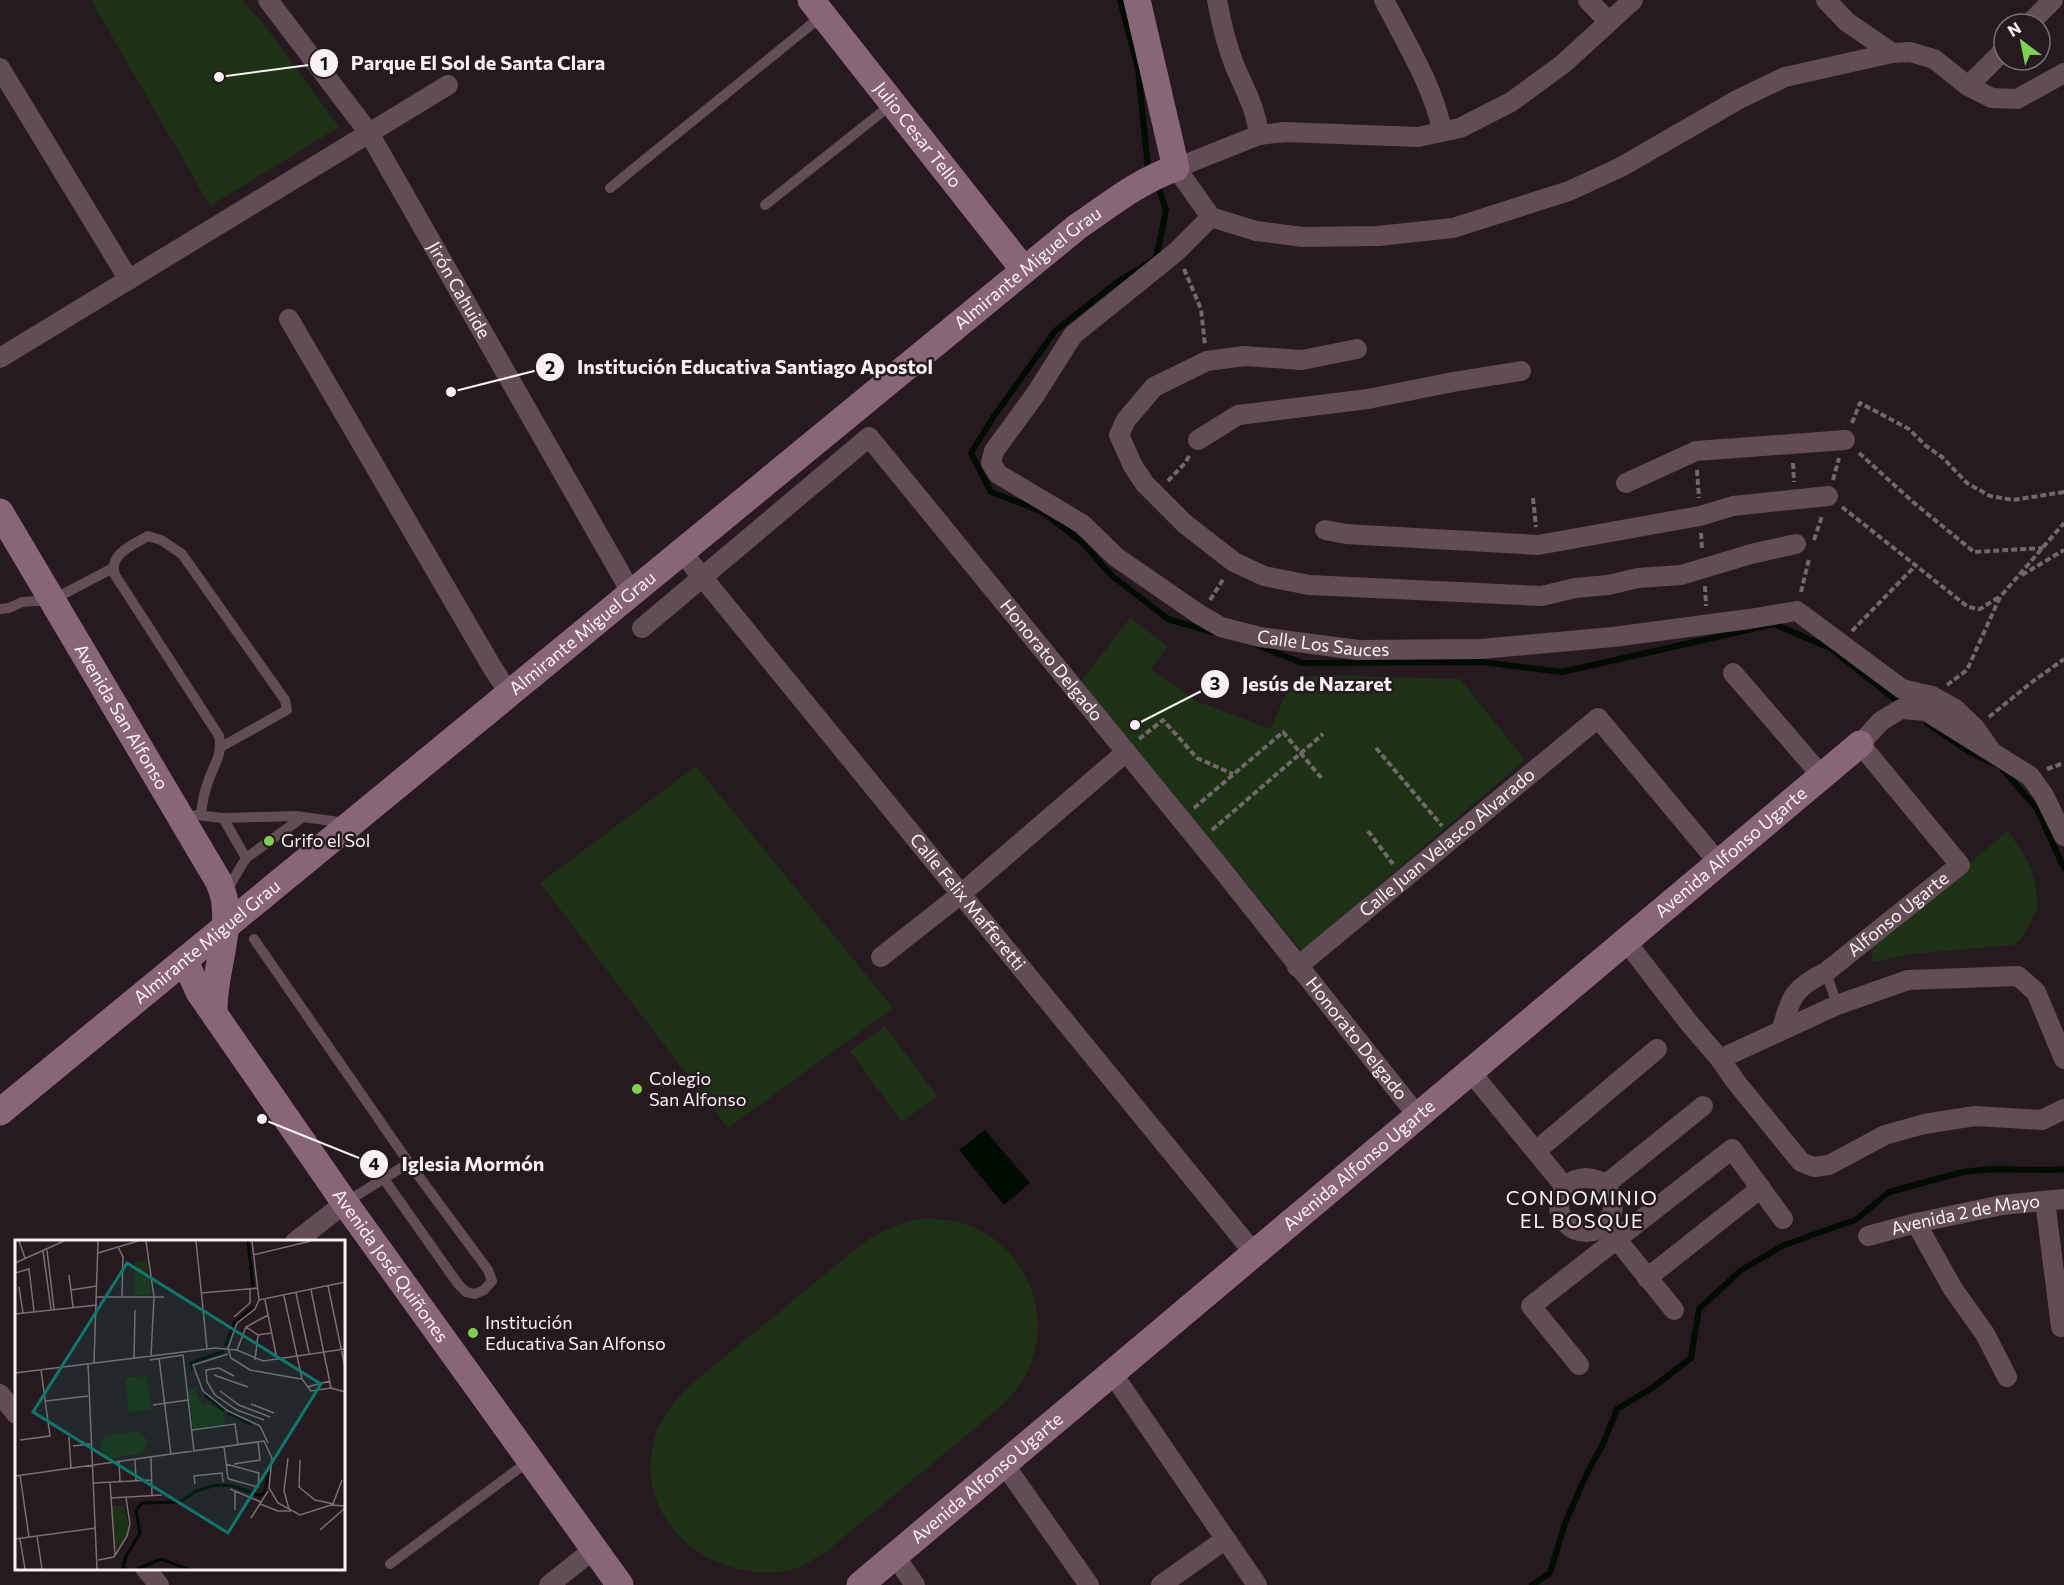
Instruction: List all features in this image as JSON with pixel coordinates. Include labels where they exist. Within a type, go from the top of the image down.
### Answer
[{"type":"street","name":"Jirón Cahuide","points":[[268,0],[369,133],[631,592]]},
{"type":"street","points":[[1137,0],[1176,168],[1211,217],[1256,231],[1303,237],[1378,236],[1453,228],[1569,191],[1621,167],[1739,99],[1785,77],[1892,53],[1910,52],[1934,59],[1968,86],[1992,98],[2017,99],[2064,73]]},
{"type":"street","points":[[1217,0],[1222,26],[1234,63],[1257,114],[1259,135]]},
{"type":"street","points":[[1384,0],[1415,60],[1439,116],[1442,132]]},
{"type":"street","points":[[1588,0],[1609,22]]},
{"type":"street","points":[[1176,168],[1259,135],[1285,132],[1418,137],[1460,128],[1511,102],[1563,64],[1633,0]]},
{"type":"street","points":[[1826,0],[1847,22],[1892,53]]},
{"type":"street","points":[[2041,12],[2053,0]]},
{"type":"street","name":"Julio Cesar Tello","points":[[817,8],[1024,270]]},
{"type":"street","points":[[1968,86],[1992,62]]},
{"type":"street","points":[[0,68],[129,280]]},
{"type":"street","points":[[0,358],[448,85]]},
{"type":"street","name":"Almirante Miguel Grau","points":[[0,1112],[1077,227],[1163,172],[1176,168]]},
{"type":"street","name":"Calle Los Sauces","points":[[1211,217],[1176,252],[1073,335],[1035,394],[994,451],[991,463],[998,474],[1082,524],[1116,557],[1200,615],[1221,627],[1260,637],[1358,650],[1481,649],[1613,637],[1797,611],[1902,689],[1932,696],[1955,709],[1975,728],[1992,752]]},
{"type":"street","points":[[289,319],[509,693]]},
{"type":"street","points":[[1357,349],[1302,360],[1244,356],[1207,361],[1154,387],[1126,420],[1119,435],[1133,466],[1145,484],[1185,524],[1234,562],[1264,576],[1309,585],[1542,596],[1638,578],[1681,575],[1751,554],[1796,544]]},
{"type":"street","points":[[1198,440],[1238,416],[1368,399],[1521,371]]},
{"type":"street","name":"Honorato Delgado","points":[[642,628],[868,437],[1131,747],[1220,867],[1417,1115]]},
{"type":"street","points":[[1626,483],[1696,451],[1845,440]]},
{"type":"street","points":[[1325,530],[1346,534],[1538,545],[1700,516],[1733,506],[1828,496]]},
{"type":"street","name":"Avenida San Alfonso","points":[[0,512],[52,600],[189,814],[219,882],[225,903],[225,928]]},
{"type":"street","name":"Calle Felix Mafferetti","points":[[681,551],[1254,1253]]},
{"type":"street","points":[[1733,673],[1821,775]]},
{"type":"street","points":[[1860,744],[1881,721],[1901,709],[1926,711],[2030,776],[2043,794],[2064,836]]},
{"type":"street","name":"Calle Juan Velasco Alvarado","points":[[1298,967],[1599,718],[1718,862]]},
{"type":"street","name":"Avenida Alfonso Ugarte","points":[[860,1585],[1860,744]]},
{"type":"street","name":"Alfonso Ugarte","points":[[1782,1029],[1789,1004],[1804,982],[1826,972],[1960,865],[1860,744]]},
{"type":"street","points":[[881,957],[961,894],[1131,747]]},
{"type":"street","points":[[214,1013],[225,928]]},
{"type":"street","points":[[1625,940],[1801,1162],[1814,1167],[1829,1165],[1885,1135],[1924,1124],[1975,1116],[2043,1120],[2064,1109]]},
{"type":"street","name":"Avenida José Quiñones","points":[[185,961],[199,992],[345,1203],[620,1585]]},
{"type":"street","points":[[1720,1059],[1837,1005],[1908,980],[2018,976],[2036,992],[2064,1059]]},
{"type":"street","points":[[1536,1150],[1658,1049]]},
{"type":"street","points":[[1470,1071],[1565,1187]]},
{"type":"street","points":[[1605,1185],[1703,1106]]},
{"type":"street","points":[[1579,1365],[1531,1306],[1732,1149],[1783,1219]]},
{"type":"street","points":[[1589,1178],[1605,1185],[1612,1201],[1609,1218],[1604,1225],[1587,1232],[1570,1227],[1560,1212],[1558,1203],[1565,1187],[1572,1181],[1589,1178]]},
{"type":"street","points":[[1647,1278],[1761,1188]]},
{"type":"street","points":[[2054,1200],[2061,1327]]},
{"type":"street","name":"Avenida 2 de Mayo","points":[[1868,1236],[1916,1223],[2002,1205],[2054,1200]]},
{"type":"street","points":[[298,1240],[345,1203]]},
{"type":"street","points":[[1916,1223],[1953,1289],[1985,1334],[2007,1377]]},
{"type":"street","points":[[1604,1225],[1674,1310]]},
{"type":"street","points":[[1112,1373],[1257,1585]]},
{"type":"street","points":[[0,1394],[15,1413]]},
{"type":"street","points":[[1004,1464],[1089,1585]]},
{"type":"street","points":[[1161,1585],[1226,1539]]},
{"type":"street","points":[[549,1585],[594,1549]]},
{"type":"street","points":[[894,1556],[915,1585]]},
{"type":"street","points":[[146,1570],[159,1585]]},
{"type":"lane","points":[[610,188],[817,8]]},
{"type":"lane","points":[[765,205],[893,103]]},
{"type":"lane","points":[[0,609],[22,602],[52,600],[112,568],[115,560],[124,550],[148,536],[161,540],[182,554],[285,700],[287,710],[221,747]]},
{"type":"lane","points":[[112,568],[219,736],[221,747],[219,760],[209,779],[203,799],[189,814]]},
{"type":"lane","points":[[189,814],[223,818],[303,817],[352,824]]},
{"type":"lane","points":[[223,896],[246,858],[303,817]]},
{"type":"lane","points":[[223,818],[246,858]]},
{"type":"lane","points":[[254,939],[409,1162],[488,1270],[492,1281],[484,1290],[470,1294],[458,1284],[384,1179]]},
{"type":"lane","points":[[1826,972],[1837,1005]]},
{"type":"lane","points":[[345,1203],[409,1162]]},
{"type":"lane","points":[[390,1564],[530,1461]]},
{"type":"path","points":[[1176,252],[1202,309],[1207,361]]},
{"type":"path","points":[[1860,403],[1909,429],[1967,483],[1990,496],[2013,500],[2064,492]]},
{"type":"path","points":[[1155,495],[1186,462],[1198,440]]},
{"type":"path","points":[[1845,440],[1912,502],[1974,552],[2043,548]]},
{"type":"path","points":[[1696,451],[1708,625]]},
{"type":"path","points":[[1828,496],[1968,607],[1980,609],[2000,597],[2064,523]]},
{"type":"path","points":[[1533,498],[1538,545]]},
{"type":"path","points":[[2019,577],[2064,550]]},
{"type":"path","points":[[1200,615],[1234,562]]},
{"type":"path","points":[[1842,643],[1916,565]]},
{"type":"path","points":[[1932,696],[1967,670],[2000,597]]},
{"type":"path","points":[[1975,728],[2032,681],[2064,659]]},
{"type":"path","points":[[1131,747],[1163,720],[1197,758],[1233,774]]},
{"type":"path","points":[[1193,809],[1283,732],[1323,780]]},
{"type":"path","points":[[1211,830],[1323,734]]},
{"type":"path","points":[[1376,748],[1442,826]]},
{"type":"path","points":[[1368,831],[1395,867]]},
{"type":"green space","points":[[91,0],[242,0],[266,27],[339,127],[210,206]]},
{"type":"green space","points":[[1130,618],[1168,646],[1151,669],[1196,701],[1271,729],[1291,681],[1318,675],[1460,679],[1525,760],[1302,951],[1081,681]]},
{"type":"green space","points":[[696,766],[893,1008],[728,1128],[540,883]]},
{"type":"green space","points":[[2008,831],[2028,861],[2036,886],[2037,910],[2021,939],[2013,945],[1911,954],[1873,961],[1871,949],[1873,943]]},
{"type":"green space","points":[[885,1026],[937,1096],[902,1122],[850,1051]]},
{"type":"green space","points":[[919,1219],[951,1221],[981,1231],[998,1242],[1013,1257],[1032,1292],[1037,1312],[1034,1354],[1025,1377],[999,1408],[827,1551],[810,1562],[791,1570],[761,1572],[732,1567],[707,1557],[684,1541],[667,1521],[655,1497],[651,1469],[654,1440],[664,1417],[689,1386],[862,1244],[875,1235]]},
{"type":"shaded area","points":[[985,1130],[1030,1183],[1004,1205],[959,1150]]},
{"type":"waterway","points":[[1120,0],[1138,68],[1148,168]]},
{"type":"waterway","points":[[1158,186],[1166,210],[1156,258],[1116,283],[1055,331],[994,416],[971,453],[991,492],[1041,511],[1081,541],[1111,575],[1168,619],[1212,632]]},
{"type":"waterway","points":[[1257,645],[1302,663],[1482,662],[1562,672],[1774,624],[1830,648],[1902,705]]},
{"type":"waterway","points":[[1927,723],[1971,753],[2000,766],[2037,809],[2064,868]]},
{"type":"waterway","points":[[1532,1585],[1550,1573],[1565,1523],[1617,1409],[1652,1388],[1691,1358],[1699,1309],[1740,1271],[1782,1246],[1857,1219],[1889,1192],[1963,1172],[1991,1169],[2064,1169]]},
{"type":"place","name":"Parque El Sol de Santa Clara","points":[[219,77]]},
{"type":"place","name":"Institución Educativa Santiago Apostol","points":[[451,392]]},
{"type":"place","name":"Jesús de Nazaret","points":[[1135,725]]},
{"type":"place","name":"Grifo el Sol","points":[[269,841]]},
{"type":"place","name":"Colegio San Alfonso","points":[[637,1089]]},
{"type":"place","name":"Iglesia Mormón","points":[[262,1119]]},
{"type":"place","name":"Institución Educativa San Alfonso","points":[[473,1333]]},
{"type":"district","name":"CONDOMINIO EL BOSQUE","points":[[1582,1210]]}]
